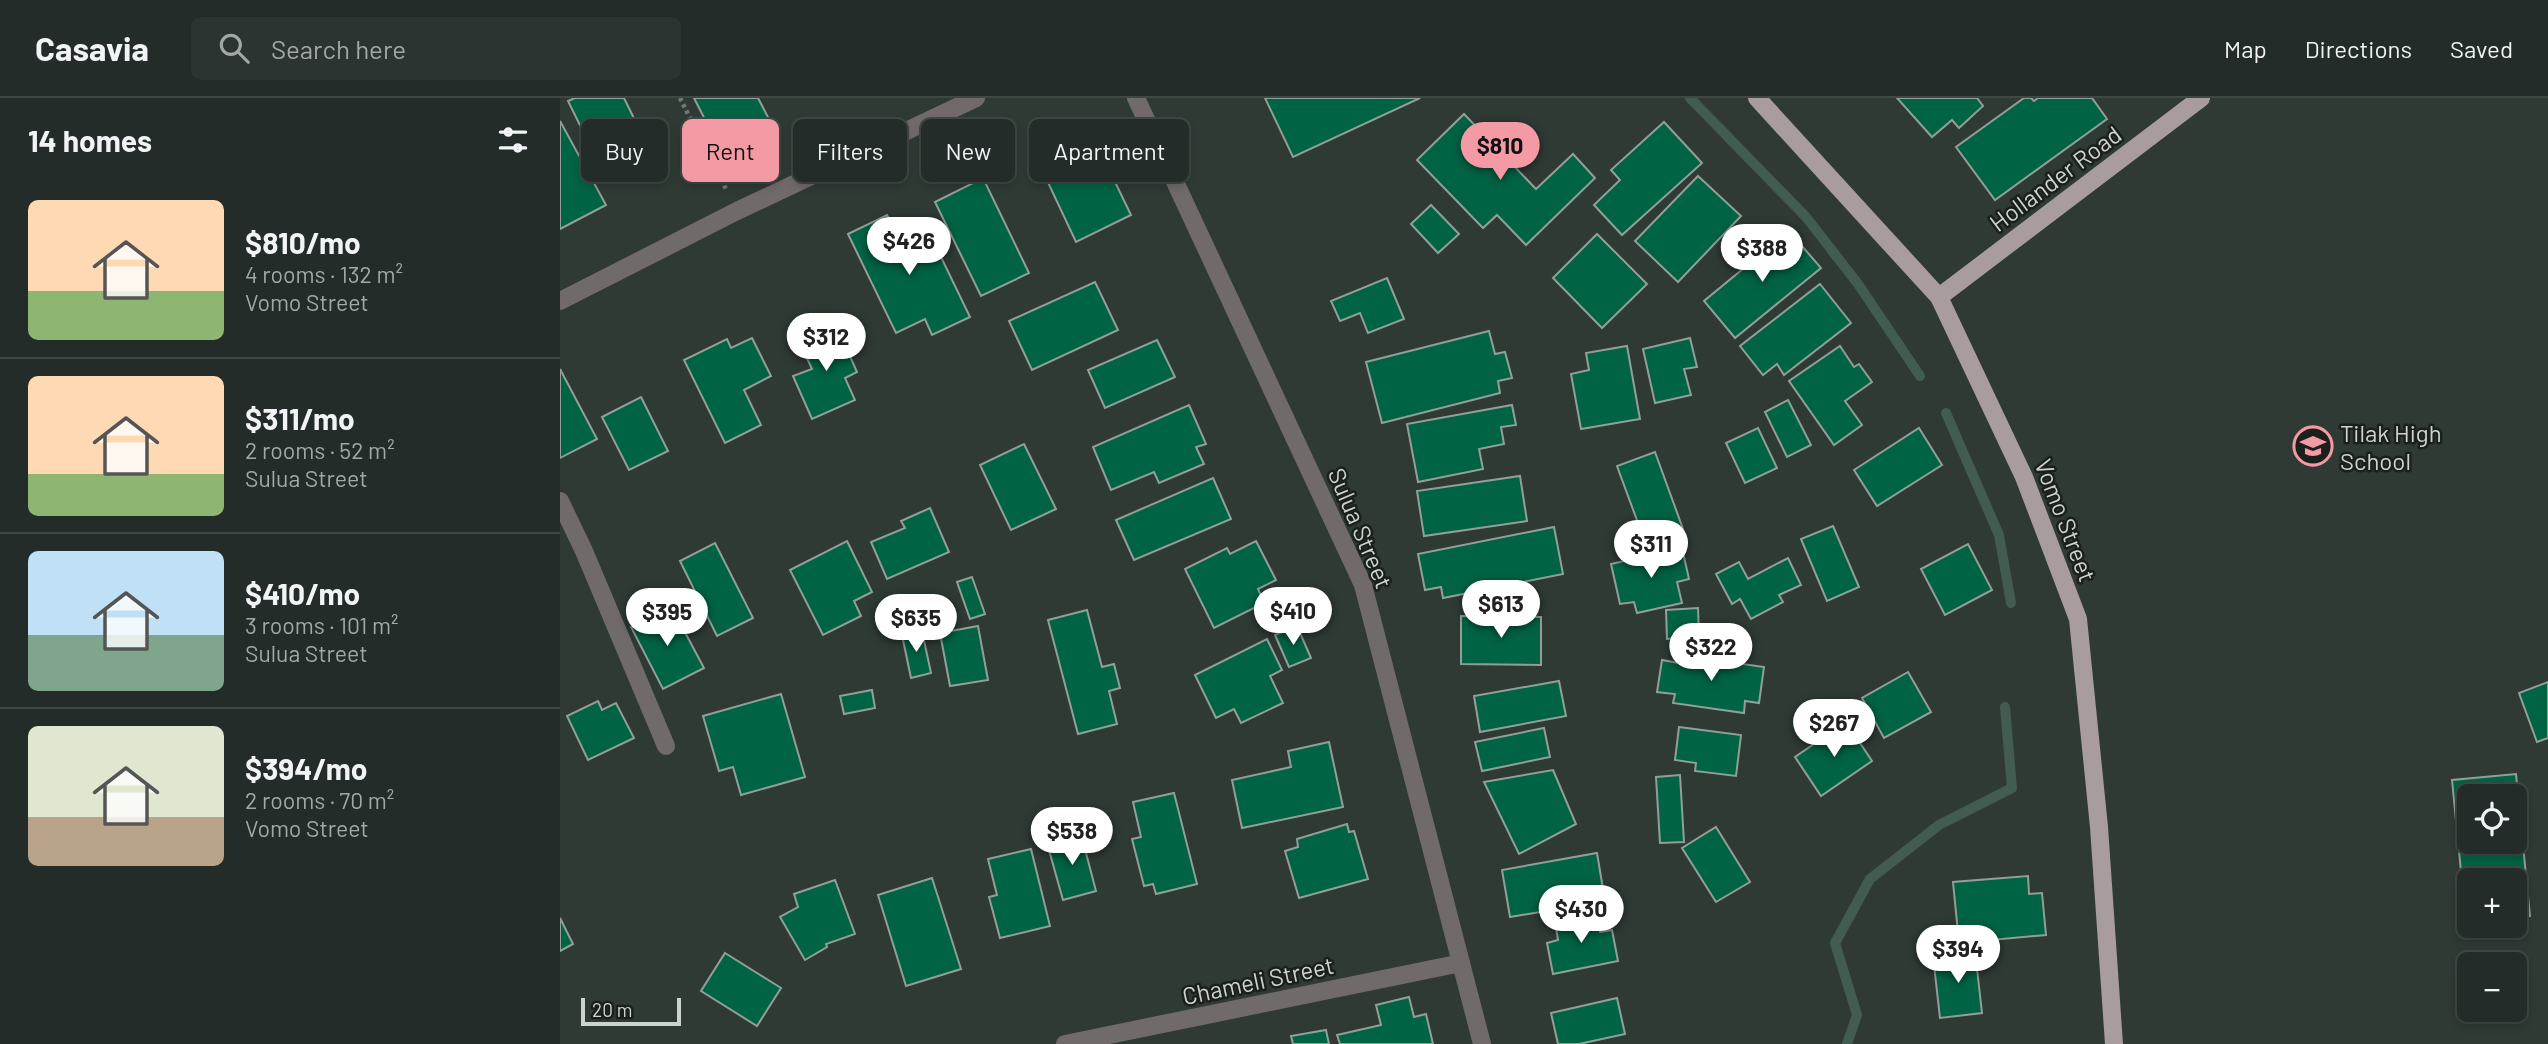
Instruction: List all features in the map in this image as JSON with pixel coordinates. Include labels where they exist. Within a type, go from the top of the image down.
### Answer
[{"type":"main road","name":"Vomo Street","points":[[1757,98],[1939,297],[2024,477],[2078,619],[2099,828],[2114,1044]]},
{"type":"main road","name":"Hollander Road","points":[[1939,297],[2200,98]]},
{"type":"street","points":[[560,301],[737,211],[976,98]]},
{"type":"street","name":"Sulua Street","points":[[1136,98],[1363,585],[1482,1044]]},
{"type":"street","points":[[560,501],[584,551],[666,746]]},
{"type":"street","name":"Chameli Street","points":[[1065,1044],[1461,963]]},
{"type":"path","points":[[680,98],[737,211]]},
{"type":"building","points":[[575,98],[624,98],[634,119],[581,119],[581,127],[568,101]]},
{"type":"building","points":[[694,98],[758,98],[769,119],[705,119]]},
{"type":"building","points":[[1265,98],[1420,98],[1293,157]]},
{"type":"building","points":[[1897,98],[1977,98],[1983,106],[1959,128],[1952,120],[1932,137]]},
{"type":"building","points":[[2024,98],[2034,101],[2038,98],[2092,98],[2107,119],[1995,200],[1956,147]]},
{"type":"building","points":[[1464,114],[1536,189],[1573,154],[1595,178],[1526,245],[1497,215],[1483,228],[1417,160]]},
{"type":"building","points":[[560,121],[581,159],[581,182],[593,182],[606,205],[560,229]]},
{"type":"building","points":[[1664,122],[1702,163],[1622,235],[1594,205],[1620,180],[1611,170]]},
{"type":"building","points":[[1698,176],[1741,216],[1678,282],[1635,241]]},
{"type":"building","points":[[975,182],[985,182],[1029,273],[981,296],[935,202]]},
{"type":"building","points":[[1048,182],[1115,182],[1131,215],[1076,242]]},
{"type":"building","points":[[1431,205],[1459,234],[1438,253],[1411,224]]},
{"type":"building","points":[[887,215],[900,241],[927,228],[970,317],[932,335],[925,319],[896,333],[848,234]]},
{"type":"building","points":[[1789,231],[1821,268],[1735,338],[1704,301]]},
{"type":"building","points":[[1597,234],[1647,284],[1602,328],[1553,278]]},
{"type":"building","points":[[1387,278],[1404,319],[1368,333],[1360,313],[1340,321],[1331,301]]},
{"type":"building","points":[[1095,282],[1118,330],[1032,370],[1009,321]]},
{"type":"building","points":[[1820,284],[1851,323],[1784,375],[1777,364],[1763,375],[1740,346]]},
{"type":"building","points":[[836,325],[857,372],[845,378],[855,400],[812,419],[793,376],[812,369],[799,341]]},
{"type":"building","points":[[1489,331],[1495,354],[1505,352],[1512,378],[1498,381],[1500,393],[1382,423],[1366,362]]},
{"type":"building","points":[[752,338],[771,376],[744,390],[761,425],[725,443],[684,360],[727,339],[731,348]]},
{"type":"building","points":[[1690,338],[1697,367],[1684,369],[1691,395],[1655,403],[1643,349]]},
{"type":"building","points":[[1157,340],[1175,377],[1105,408],[1088,370]]},
{"type":"building","points":[[1627,346],[1640,419],[1581,429],[1571,374],[1589,370],[1586,353]]},
{"type":"building","points":[[1840,346],[1854,367],[1859,364],[1872,382],[1845,401],[1862,425],[1834,445],[1789,381]]},
{"type":"building","points":[[560,369],[597,439],[560,458]]},
{"type":"building","points":[[641,397],[668,451],[629,470],[602,417]]},
{"type":"building","points":[[1788,400],[1811,445],[1787,457],[1765,412]]},
{"type":"building","points":[[1189,405],[1206,444],[1196,447],[1204,464],[1159,483],[1154,472],[1111,490],[1093,447]]},
{"type":"building","points":[[1512,405],[1516,425],[1501,427],[1504,444],[1479,449],[1483,469],[1418,482],[1407,424]]},
{"type":"building","points":[[1758,428],[1777,468],[1745,483],[1726,443]]},
{"type":"building","points":[[1919,428],[1942,465],[1877,506],[1854,470]]},
{"type":"building","points":[[1024,444],[1056,509],[1011,530],[980,465]]},
{"type":"building","points":[[1655,452],[1683,529],[1645,542],[1617,466]]},
{"type":"building","points":[[1520,476],[1527,521],[1424,536],[1417,491]]},
{"type":"building","points":[[1213,478],[1231,519],[1134,560],[1116,520]]},
{"type":"building","points":[[930,508],[949,552],[887,579],[871,542],[905,528],[901,521]]},
{"type":"building","points":[[1833,526],[1859,587],[1827,601],[1801,539]]},
{"type":"building","points":[[1554,527],[1563,574],[1443,598],[1441,587],[1425,590],[1418,554]]},
{"type":"building","points":[[847,541],[872,592],[854,601],[861,616],[823,635],[790,570]]},
{"type":"building","points":[[1256,541],[1276,580],[1258,589],[1264,603],[1214,628],[1185,569],[1227,548],[1230,554]]},
{"type":"building","points":[[715,543],[753,618],[717,636],[680,561]]},
{"type":"building","points":[[1968,544],[1992,590],[1945,615],[1921,569]]},
{"type":"building","points":[[1682,548],[1689,579],[1677,582],[1682,603],[1637,613],[1634,602],[1620,604],[1611,564]]},
{"type":"building","points":[[1788,558],[1801,585],[1779,595],[1783,602],[1751,619],[1740,599],[1732,604],[1716,574],[1739,562],[1748,579]]},
{"type":"building","points":[[972,577],[985,614],[970,619],[957,582]]},
{"type":"building","points":[[671,606],[704,668],[663,689],[631,627]]},
{"type":"building","points":[[1698,608],[1699,637],[1667,639],[1666,610]]},
{"type":"building","points":[[1087,610],[1102,667],[1114,664],[1120,688],[1109,691],[1117,724],[1078,734],[1048,620]]},
{"type":"building","points":[[1461,616],[1541,617],[1541,665],[1461,664]]},
{"type":"building","points":[[978,626],[988,680],[950,686],[940,633]]},
{"type":"building","points":[[1297,626],[1311,658],[1289,667],[1275,635]]},
{"type":"building","points":[[922,631],[931,673],[911,678],[902,635]]},
{"type":"building","points":[[1267,639],[1282,670],[1270,676],[1283,703],[1241,723],[1234,709],[1216,718],[1195,675]]},
{"type":"building","points":[[1680,655],[1764,667],[1759,703],[1745,701],[1744,713],[1673,703],[1675,694],[1657,692],[1662,660],[1679,663]]},
{"type":"building","points":[[1908,672],[1931,712],[1884,738],[1862,698]]},
{"type":"building","points":[[1559,681],[1566,716],[1480,732],[1474,696]]},
{"type":"building","points":[[2548,682],[2548,738],[2537,742],[2519,693]]},
{"type":"building","points":[[872,690],[875,708],[844,714],[840,696]]},
{"type":"building","points":[[781,694],[805,777],[741,795],[733,767],[719,771],[703,716]]},
{"type":"building","points":[[598,701],[602,710],[616,703],[634,738],[588,760],[567,716]]},
{"type":"building","points":[[1846,722],[1872,761],[1821,796],[1795,757]]},
{"type":"building","points":[[1679,727],[1741,735],[1736,776],[1695,771],[1696,763],[1675,760]]},
{"type":"building","points":[[1544,728],[1550,757],[1482,771],[1475,742]]},
{"type":"building","points":[[1329,742],[1343,807],[1242,828],[1232,780],[1291,767],[1288,751]]},
{"type":"building","points":[[1553,770],[1576,824],[1519,854],[1484,782]]},
{"type":"building","points":[[2516,774],[2517,784],[2457,784],[2457,831],[2452,780]]},
{"type":"building","points":[[1680,775],[1684,842],[1660,843],[1656,777]]},
{"type":"building","points":[[1174,793],[1197,884],[1156,894],[1153,884],[1144,886],[1132,839],[1141,837],[1133,802]]},
{"type":"building","points":[[1347,824],[1349,832],[1354,831],[1368,879],[1299,898],[1285,851],[1298,847],[1297,839]]},
{"type":"building","points":[[1716,827],[1750,882],[1716,902],[1682,848]]},
{"type":"building","points":[[1081,834],[1096,891],[1063,900],[1047,843]]},
{"type":"building","points":[[1031,849],[1050,926],[1000,938],[989,897],[997,895],[988,859]]},
{"type":"building","points":[[1597,853],[1605,901],[1510,917],[1502,870]]},
{"type":"building","points":[[2459,854],[2524,854],[2525,868],[2461,868]]},
{"type":"building","points":[[2028,876],[2029,894],[2042,893],[2046,935],[1959,943],[1953,882]]},
{"type":"building","points":[[932,878],[961,969],[906,986],[878,895]]},
{"type":"building","points":[[835,880],[855,934],[826,944],[827,947],[805,960],[780,917],[798,907],[794,894]]},
{"type":"building","points":[[2527,886],[2530,916],[2527,916]]},
{"type":"building","points":[[1597,914],[1600,932],[1612,930],[1618,961],[1553,974],[1547,943],[1558,940],[1555,922]]},
{"type":"building","points":[[560,918],[573,944],[560,951]]},
{"type":"building","points":[[1975,951],[1982,1013],[1940,1018],[1933,956]]},
{"type":"building","points":[[725,953],[781,988],[757,1026],[701,991]]},
{"type":"building","points":[[1409,997],[1414,1017],[1426,1014],[1433,1044],[1340,1044],[1337,1035],[1381,1025],[1376,1005]]},
{"type":"building","points":[[1617,998],[1625,1034],[1579,1044],[1558,1044],[1551,1013]]},
{"type":"building","points":[[1326,1030],[1329,1044],[1293,1044],[1291,1036]]},
{"type":"waterway","points":[[1690,98],[1806,217],[1858,284],[1920,376]]},
{"type":"waterway","points":[[1946,413],[1999,535],[2011,603]]},
{"type":"waterway","points":[[1847,1044],[1857,1015],[1835,943],[1870,879],[1939,825],[2012,788],[2005,707]]},
{"type":"place","name":"Tilak High School","points":[[2313,446]]}]
